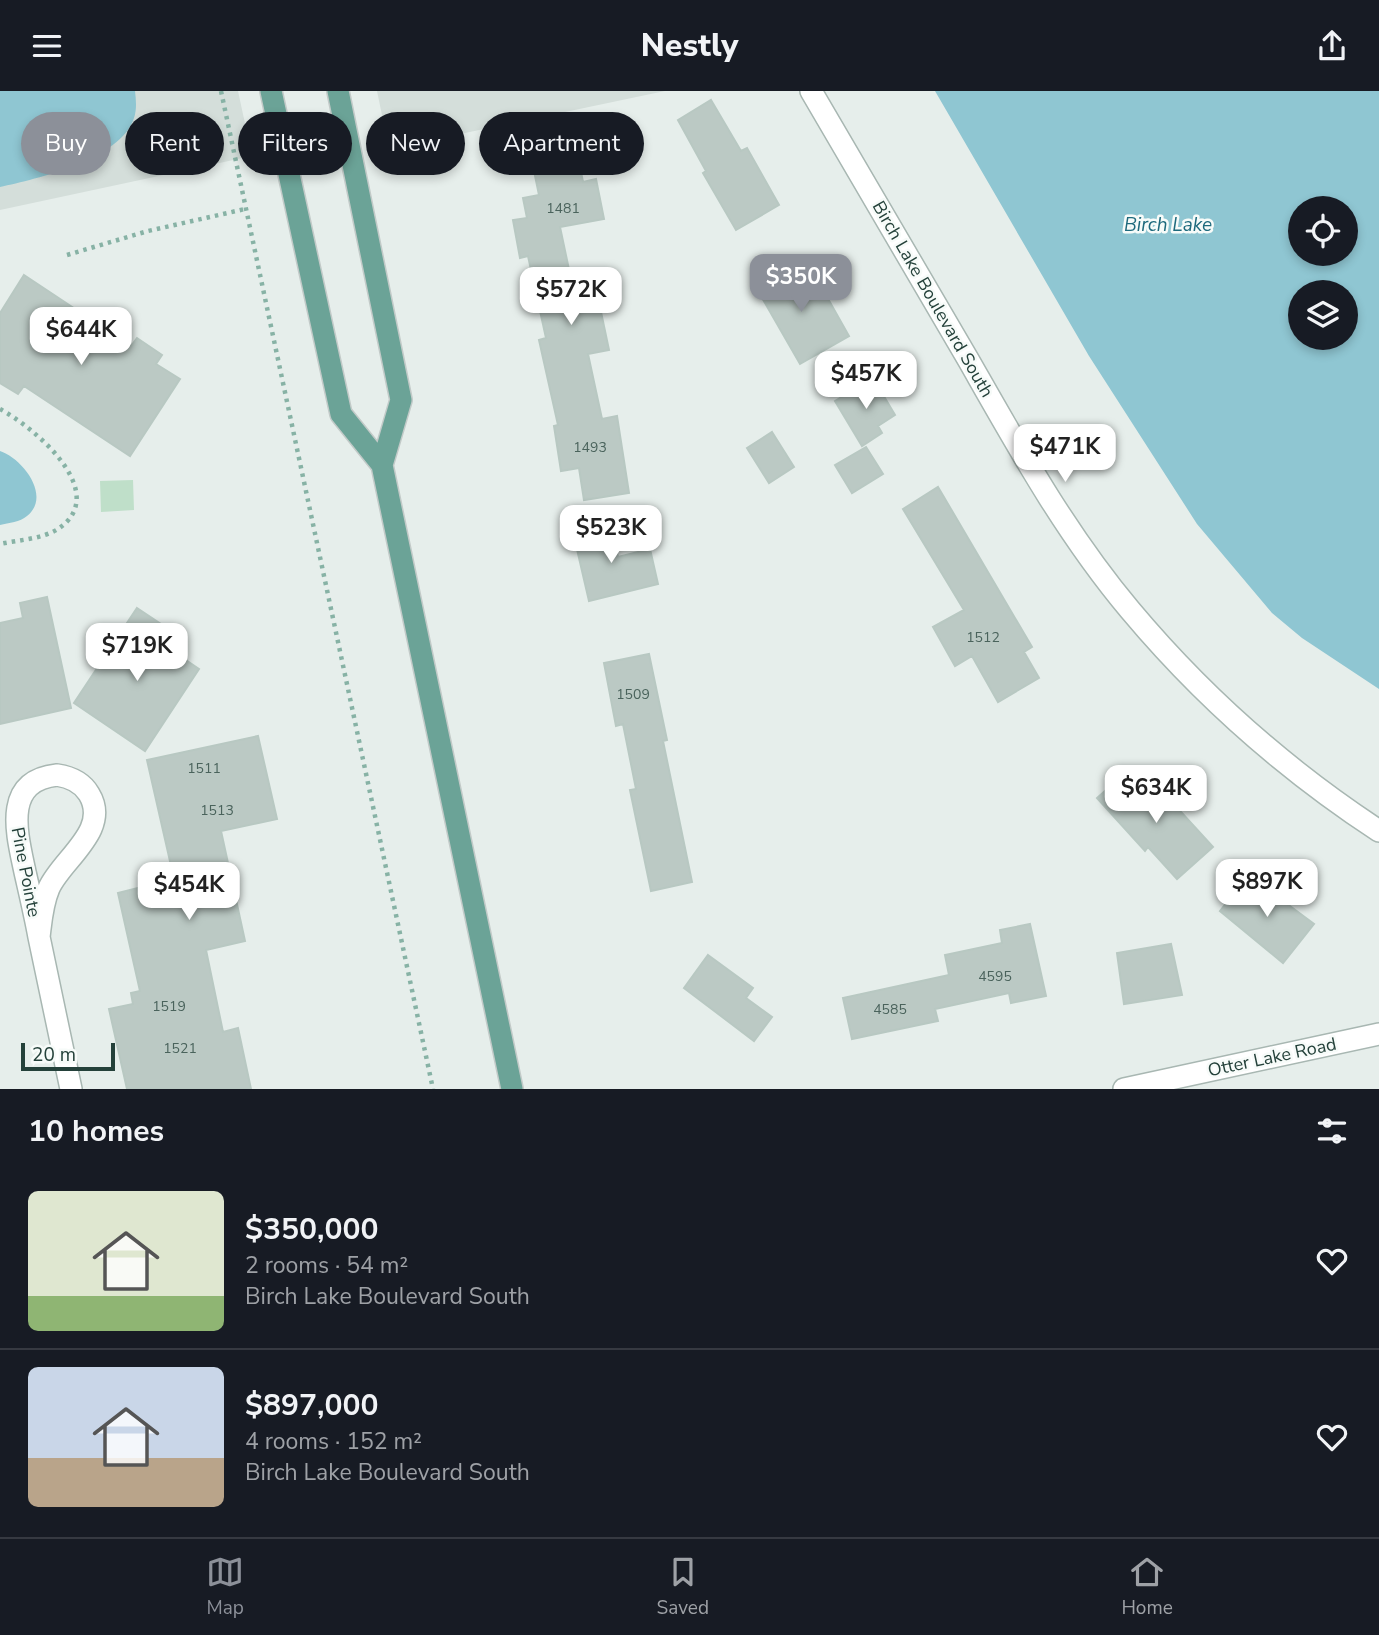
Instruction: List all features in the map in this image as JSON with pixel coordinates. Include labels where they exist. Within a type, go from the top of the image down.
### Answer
[{"type":"main road","points":[[271,91],[341,414],[382,465],[512,1089]]},
{"type":"main road","points":[[338,91],[401,400],[382,465]]},
{"type":"street","name":"Birch Lake Boulevard South","points":[[811,91],[1033,472],[1079,544],[1117,595],[1184,671],[1259,742],[1340,806],[1379,831]]},
{"type":"street","name":"Pine Pointe","points":[[39,937],[49,889],[86,838],[94,821],[89,794],[75,780],[57,775],[35,781],[27,788],[20,798],[16,820],[39,937],[71,1089]]},
{"type":"street","name":"Otter Lake Road","points":[[1124,1089],[1379,1034]]},
{"type":"path","points":[[221,91],[322,553],[433,1089]]},
{"type":"path","points":[[67,255],[157,228],[245,209]]},
{"type":"path","points":[[0,409],[26,425],[58,455],[72,481],[75,498],[67,520],[57,529],[0,544]]},
{"type":"shaded area","points":[[0,91],[238,91],[243,112],[238,112],[238,159],[224,162],[224,112],[125,112],[125,175],[163,175],[0,210]]},
{"type":"shaded area","points":[[377,91],[665,91],[565,112],[479,112],[479,130],[465,133],[465,112],[381,112]]},
{"type":"green space","points":[[133,480],[134,510],[101,512],[100,481]]},
{"type":"water","points":[[0,91],[135,91],[136,112],[125,112],[125,133],[111,146],[111,112],[21,112],[21,175],[46,175],[0,187]]},
{"type":"water","name":"Birch Lake","points":[[935,91],[1379,91],[1379,689],[1302,638],[1272,613],[1197,524],[1089,356]]},
{"type":"water","points":[[0,451],[25,469],[35,488],[36,498],[34,508],[27,516],[0,525]]},
{"type":"building","points":[[711,100],[741,151],[747,148],[779,205],[736,230],[703,173],[706,171],[678,120]]},
{"type":"building","points":[[535,175],[582,175],[583,182],[596,179],[604,219],[560,227],[571,279],[593,274],[609,350],[588,354],[602,419],[617,416],[629,493],[584,500],[579,468],[561,471],[554,426],[558,425],[539,340],[546,338],[528,256],[520,258],[513,220],[527,218],[523,198],[539,195]]},
{"type":"building","points":[[786,263],[806,297],[822,288],[849,336],[800,364],[753,282]]},
{"type":"building","points":[[24,275],[131,346],[137,338],[162,355],[156,364],[180,379],[130,456],[24,386],[18,394],[0,383],[0,313]]},
{"type":"building","points":[[873,378],[895,415],[878,426],[882,433],[862,446],[835,401]]},
{"type":"building","points":[[772,432],[794,467],[769,483],[747,448]]},
{"type":"building","points":[[866,447],[883,474],[852,493],[835,465]]},
{"type":"building","points":[[938,487],[1032,647],[1024,652],[1039,678],[998,702],[972,656],[955,666],[933,627],[964,610],[903,509]]},
{"type":"building","points":[[610,524],[618,557],[650,549],[658,584],[589,601],[573,532]]},
{"type":"building","points":[[47,597],[71,708],[0,724],[0,623],[23,618],[20,603]]},
{"type":"building","points":[[137,608],[161,624],[152,637],[199,669],[145,751],[74,703]]},
{"type":"building","points":[[649,654],[667,740],[663,741],[692,882],[651,891],[630,790],[636,789],[623,724],[616,726],[604,663]]},
{"type":"building","points":[[258,736],[277,819],[221,831],[245,941],[206,950],[223,1032],[238,1028],[251,1089],[127,1089],[109,1009],[133,1004],[131,993],[140,991],[118,893],[142,887],[140,877],[172,870],[147,760]]},
{"type":"building","points":[[1124,774],[1135,786],[1141,780],[1164,805],[1170,800],[1213,847],[1177,879],[1148,847],[1145,851],[1097,798]]},
{"type":"building","points":[[1248,875],[1314,924],[1283,963],[1220,911]]},
{"type":"building","points":[[1030,924],[1046,996],[1011,1003],[1009,993],[935,1009],[938,1021],[852,1039],[843,998],[949,975],[945,955],[1002,943],[1000,930]]},
{"type":"building","points":[[1171,944],[1182,995],[1124,1004],[1117,953]]},
{"type":"building","points":[[708,955],[753,988],[746,998],[772,1017],[754,1041],[684,988]]}]
